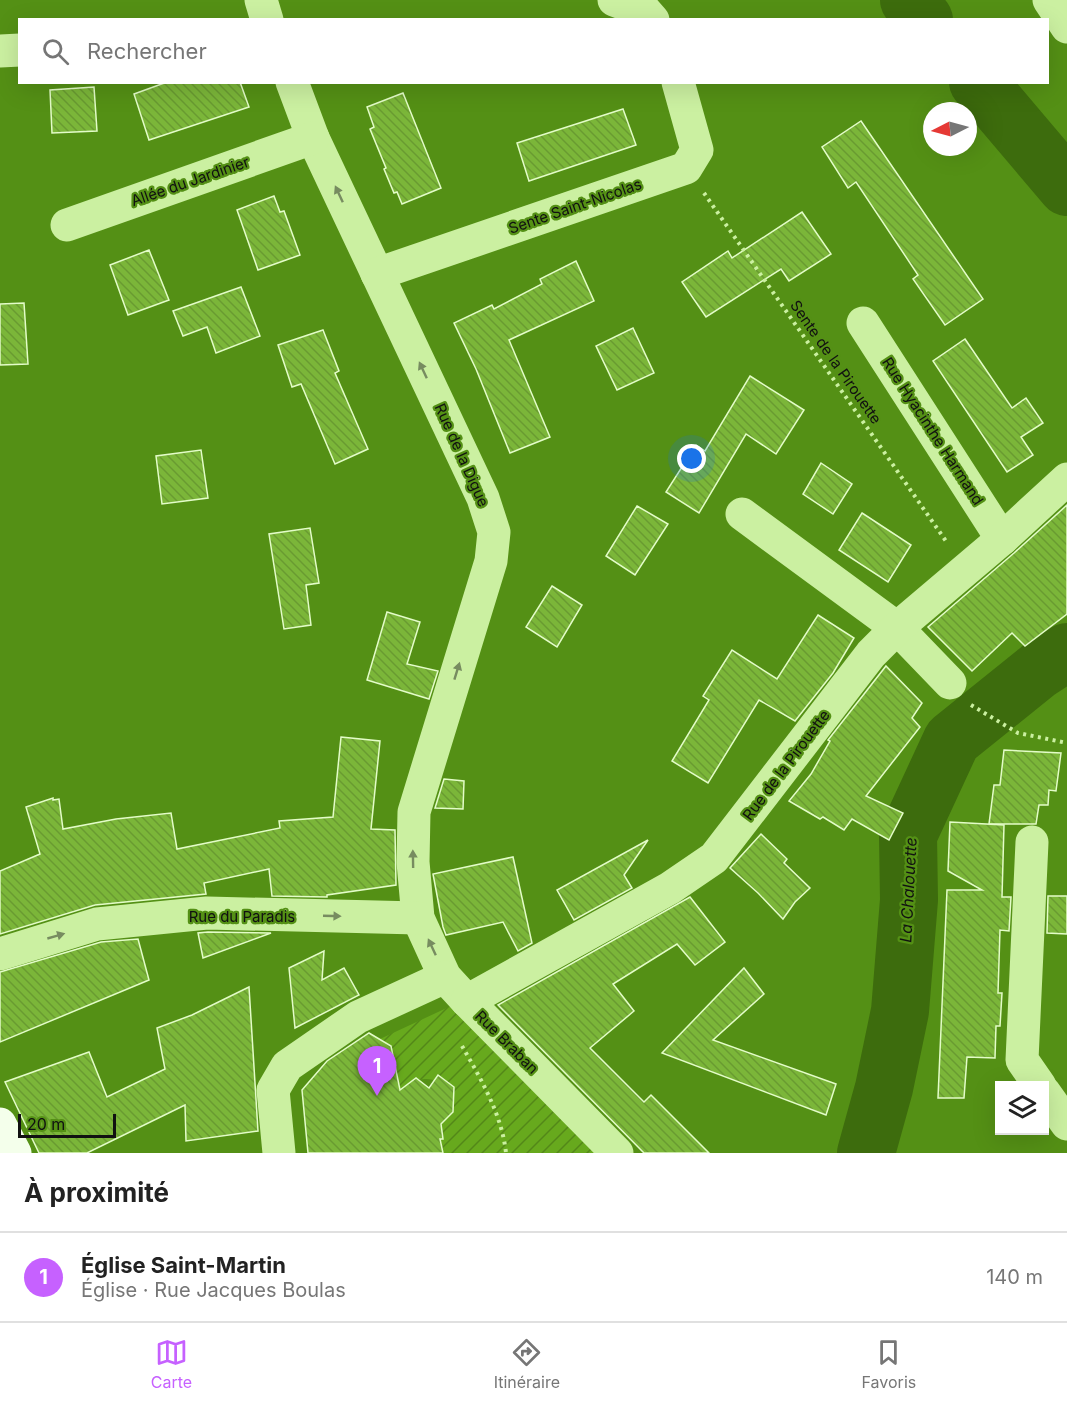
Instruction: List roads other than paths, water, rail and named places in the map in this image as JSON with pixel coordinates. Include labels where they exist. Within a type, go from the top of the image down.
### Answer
[{"type":"main road","points":[[0,1125],[15,1153]]},
{"type":"street","points":[[261,0],[266,18]]},
{"type":"street","points":[[614,0],[646,12],[651,18]]},
{"type":"street","points":[[1049,0],[1067,27]]},
{"type":"street","points":[[0,51],[18,50]]},
{"type":"street","name":"Rue de la Digue","points":[[293,84],[314,138],[483,498],[494,532],[490,561],[414,812],[413,862],[418,918]]},
{"type":"street","name":"Sente Saint-Nicolas","points":[[377,274],[686,168],[697,150],[679,84]]},
{"type":"street","name":"Allée du Jardinier","points":[[67,225],[314,138]]},
{"type":"street","name":"Rue Hyacinthe Harmand","points":[[863,323],[1002,539]]},
{"type":"street","name":"Rue de la Pirouette","points":[[467,1002],[670,888],[714,858],[871,654],[897,628],[1002,539],[1067,478]]},
{"type":"street","points":[[742,514],[897,628],[958,693]]},
{"type":"street","points":[[1032,842],[1022,1060],[1037,1081]]},
{"type":"street","name":"Rue du Paradis","points":[[0,954],[97,924],[207,913],[418,918]]},
{"type":"street","name":"Rue Braban","points":[[418,918],[446,977],[467,1002],[617,1153]]},
{"type":"street","points":[[279,1153],[273,1090],[286,1066],[358,1017],[446,977]]},
{"type":"street","points":[[1049,1099],[1067,1124]]},
{"type":"waterway","name":"La Chalouette","points":[[909,0],[922,18]]},
{"type":"waterway","name":"La Chalouette","points":[[980,84],[1067,187]]},
{"type":"waterway","name":"La Chalouette","points":[[866,1153],[884,1088],[900,1011],[909,900],[908,835],[952,740],[1039,670],[1067,652]]},
{"type":"place","name":"Église Saint-Martin","points":[[377,1096]]}]
